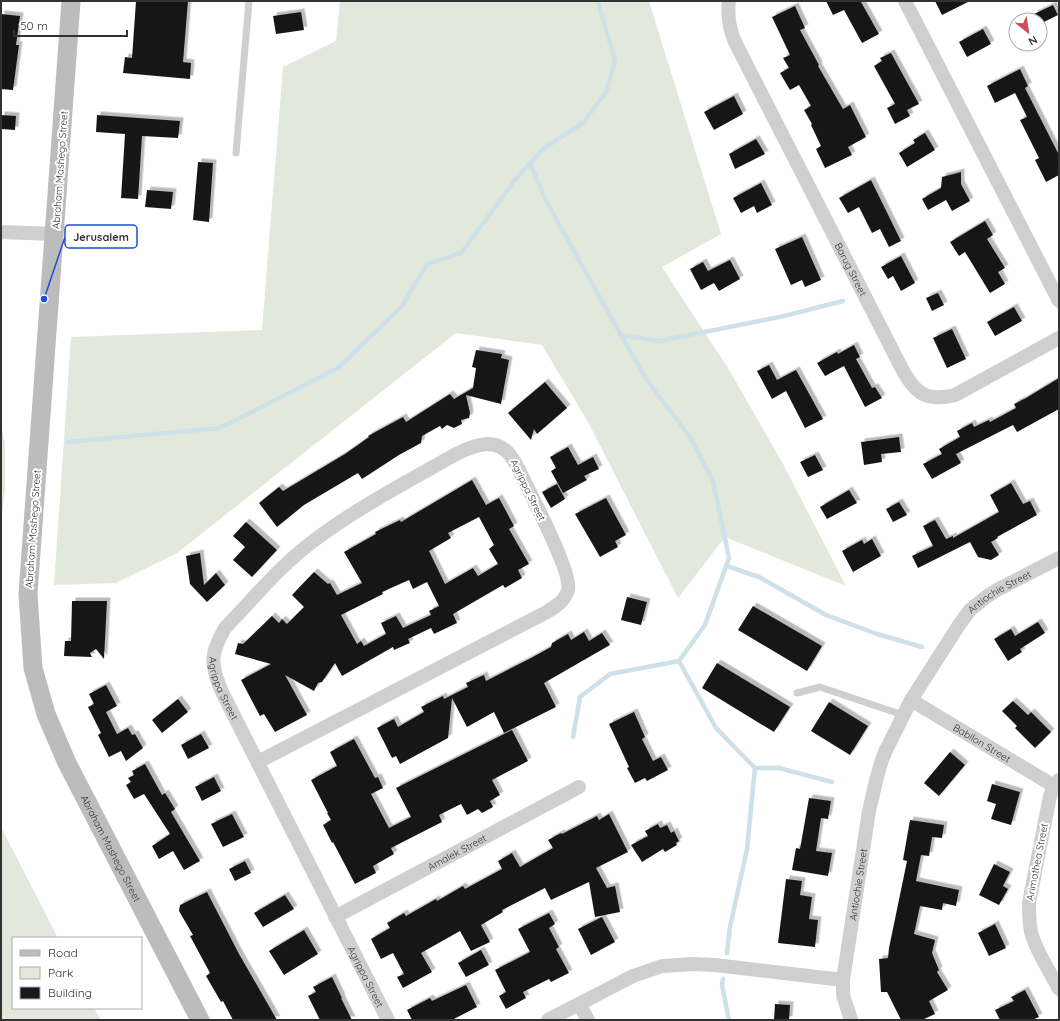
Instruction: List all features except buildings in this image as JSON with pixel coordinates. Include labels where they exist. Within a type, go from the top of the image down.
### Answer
[{"type":"main road","name":"Abraham Mashego Street","points":[[72,1],[28,590],[33,668],[46,714],[67,763],[200,1020]]},
{"type":"street","name":"Barug Street","points":[[729,1],[729,25],[735,42],[905,376],[913,387],[930,397],[942,398],[955,395],[1059,338]]},
{"type":"street","points":[[905,1],[1059,302]]},
{"type":"street","points":[[1,232],[55,234]]},
{"type":"street","name":"Agrippa Street","points":[[258,762],[545,613],[558,605],[564,598],[568,589],[564,564],[518,468],[510,454],[502,447],[488,443],[458,452],[374,501],[311,542],[291,560],[225,628],[218,641],[214,656],[214,673],[222,692],[388,1020]]},
{"type":"street","name":"Antiochie Street","points":[[851,1020],[843,995],[843,980],[869,811],[881,763],[911,700],[970,610],[997,590],[1059,558]]},
{"type":"street","name":"Babilon Street","points":[[911,700],[1056,783]]},
{"type":"street","name":"Arimathea Street","points":[[1056,783],[1050,796],[1029,903],[1031,932],[1035,943],[1054,966],[1059,989]]},
{"type":"street","name":"Amalek Street","points":[[335,917],[579,787]]},
{"type":"street","points":[[548,1020],[640,973],[662,966],[677,964],[715,965],[843,980]]},
{"type":"street","points":[[579,1004],[588,1020]]},
{"type":"lane","points":[[236,153],[249,1]]},
{"type":"lane","points":[[797,693],[820,687],[904,714]]},
{"type":"green space","points":[[340,1],[649,1],[721,234],[662,267],[728,368],[783,464],[846,586],[725,537],[678,598],[588,422],[542,345],[456,333],[177,553],[116,583],[54,585],[71,337],[262,330],[283,67],[336,41]]},
{"type":"green space","points":[[1,424],[5,443],[5,488],[1,525]]},
{"type":"green space","points":[[1,827],[57,937],[12,937],[12,1009],[95,1009],[101,1020],[1,1020]]},
{"type":"waterway","points":[[68,442],[220,428],[338,368],[401,307],[427,264],[461,253],[516,179],[543,149],[584,122],[606,92],[615,61],[598,1]]},
{"type":"waterway","points":[[530,163],[545,199],[618,330],[648,382],[691,438],[713,481],[729,558],[705,625],[679,661],[610,674],[580,697],[573,737]]},
{"type":"waterway","points":[[620,334],[660,341],[784,316],[843,301]]},
{"type":"waterway","points":[[727,566],[759,577],[826,615],[877,634],[922,647]]},
{"type":"waterway","points":[[679,661],[716,728],[755,768],[779,768],[832,782]]},
{"type":"waterway","points":[[727,953],[730,927],[747,849],[755,768]]},
{"type":"waterway","points":[[723,979],[722,985],[729,1020]]},
{"type":"place","name":"Jerusalem","points":[[44,299]]}]
